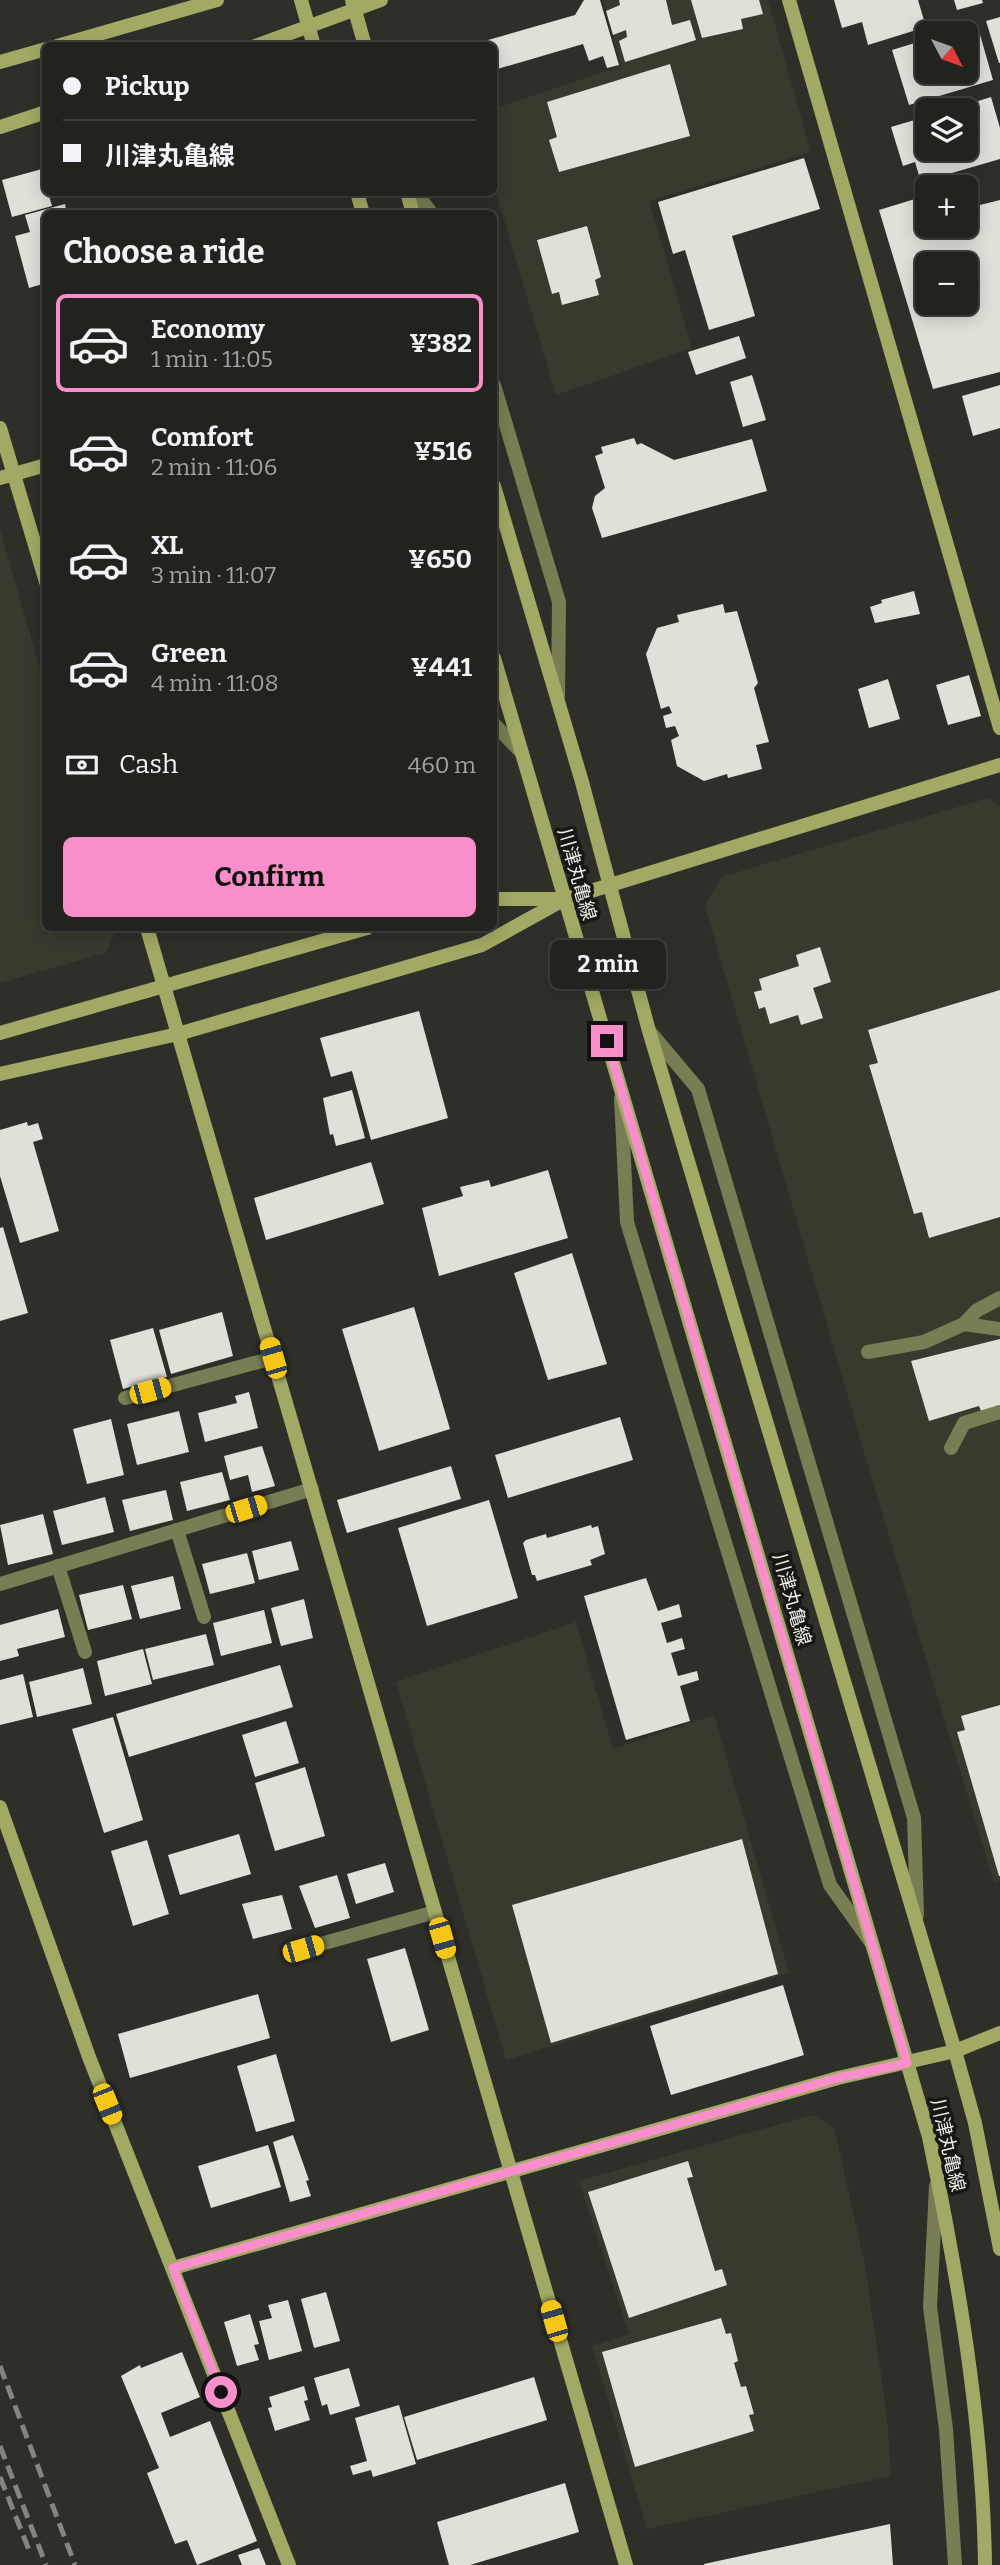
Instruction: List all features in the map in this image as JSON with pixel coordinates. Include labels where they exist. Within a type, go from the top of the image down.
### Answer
[{"type":"street","points":[[71,42],[217,0]]},
{"type":"street","points":[[301,0],[313,42]]},
{"type":"street","points":[[266,42],[308,27],[353,5],[381,0]]},
{"type":"street","points":[[789,0],[1000,728]]},
{"type":"street","points":[[353,5],[364,42]]},
{"type":"street","points":[[0,62],[42,50]]},
{"type":"street","points":[[0,127],[42,113]]},
{"type":"street","points":[[497,395],[559,602],[558,704]]},
{"type":"street","points":[[0,428],[7,476],[42,571]]},
{"type":"street","points":[[7,476],[42,466]]},
{"type":"street","name":"川津丸亀線","points":[[497,496],[649,1031],[956,2051],[975,2123],[1000,2249]]},
{"type":"street","name":"川津丸亀線","points":[[497,667],[875,1948],[937,2175],[958,2288],[977,2428],[985,2565]]},
{"type":"street","points":[[497,727],[522,753]]},
{"type":"street","points":[[0,1074],[178,1034],[482,945],[565,899],[1000,765]]},
{"type":"street","points":[[497,899],[565,899]]},
{"type":"street","points":[[148,931],[626,2565]]},
{"type":"street","points":[[0,1033],[356,931]]},
{"type":"street","points":[[649,1031],[698,1089],[914,1818],[917,1925]]},
{"type":"street","points":[[620,1087],[627,1222],[830,1885],[875,1948]]},
{"type":"street","points":[[868,1352],[924,1342],[964,1324],[976,1311],[1000,1298]]},
{"type":"street","points":[[964,1324],[1000,1329]]},
{"type":"street","points":[[125,1398],[273,1358]]},
{"type":"street","points":[[951,1448],[964,1423],[1000,1412]]},
{"type":"street","points":[[0,1584],[312,1489]]},
{"type":"street","points":[[177,1530],[204,1617]]},
{"type":"street","points":[[58,1566],[85,1652]]},
{"type":"street","points":[[0,1807],[89,2057],[289,2565]]},
{"type":"street","points":[[303,1949],[435,1912]]},
{"type":"street","points":[[173,2268],[838,2078],[956,2051],[1000,2033]]},
{"type":"street","points":[[937,2175],[930,2307],[946,2428],[955,2565]]},
{"type":"street","points":[[988,2189],[1000,2209]]},
{"type":"shaded area","points":[[603,0],[768,0],[811,152],[649,201],[692,348],[556,395],[497,196],[497,108],[621,66]]},
{"type":"shaded area","points":[[0,529],[42,676],[42,931],[116,931],[105,953],[0,983]]},
{"type":"shaded area","points":[[988,798],[1000,806],[1000,1881],[994,1883],[881,1510],[705,906],[721,877]]},
{"type":"shaded area","points":[[576,1622],[613,1749],[714,1715],[789,1973],[506,2060],[396,1682]]},
{"type":"shaded area","points":[[812,2115],[834,2127],[865,2265],[887,2417],[891,2476],[647,2529],[592,2346],[629,2334],[579,2181]]},
{"type":"building","points":[[584,0],[600,0],[619,65],[607,68],[603,56],[589,61],[583,44],[497,69],[497,42],[481,42],[575,15]]},
{"type":"building","points":[[619,0],[666,0],[672,25],[690,20],[696,40],[625,62],[619,41],[627,37],[626,30],[613,35],[606,11],[620,5]]},
{"type":"building","points":[[691,0],[759,0],[763,14],[741,19],[743,29],[702,38]]},
{"type":"building","points":[[834,0],[918,0],[924,21],[915,21],[915,30],[868,45],[862,22],[842,28]]},
{"type":"building","points":[[954,0],[982,0],[983,3],[957,10]]},
{"type":"building","points":[[1000,17],[1000,63],[999,63],[986,21]]},
{"type":"building","points":[[978,28],[993,80],[933,98],[915,98],[915,103],[909,105],[892,50],[915,43],[915,84],[978,84]]},
{"type":"building","points":[[670,64],[690,136],[559,172],[549,140],[557,137],[547,102]]},
{"type":"building","points":[[991,97],[1000,128],[1000,159],[945,175],[919,175],[915,162],[903,166],[891,127],[915,120],[915,161],[978,161],[978,101]]},
{"type":"building","points":[[804,158],[820,209],[732,236],[755,316],[709,330],[685,250],[673,254],[658,202]]},
{"type":"building","points":[[42,169],[42,196],[49,196],[52,206],[12,217],[2,180]]},
{"type":"building","points":[[978,198],[980,205],[1000,200],[1000,372],[933,389],[879,210],[915,199],[915,238],[978,238]]},
{"type":"building","points":[[65,204],[66,210],[43,210]]},
{"type":"building","points":[[42,210],[42,284],[29,288],[15,236],[30,232],[25,215]]},
{"type":"building","points":[[587,226],[601,277],[595,280],[599,295],[562,305],[559,292],[552,294],[537,240]]},
{"type":"building","points":[[739,336],[746,358],[696,375],[688,352]]},
{"type":"building","points":[[752,375],[766,420],[743,427],[730,382]]},
{"type":"building","points":[[1000,385],[1000,428],[973,436],[962,396]]},
{"type":"building","points":[[634,438],[637,445],[641,443],[674,460],[752,439],[767,491],[602,538],[592,508],[595,496],[605,488],[595,456],[603,453],[601,447]]},
{"type":"building","points":[[914,591],[920,614],[875,623],[870,607],[882,603],[881,600]]},
{"type":"building","points":[[723,604],[725,613],[737,611],[758,683],[754,688],[769,742],[756,745],[762,769],[728,778],[727,774],[704,781],[677,766],[671,740],[679,736],[675,726],[666,728],[663,716],[672,713],[669,706],[661,709],[646,654],[657,628],[679,622],[677,615]]},
{"type":"building","points":[[969,675],[981,716],[948,725],[936,685]]},
{"type":"building","points":[[888,679],[900,719],[869,728],[858,689]]},
{"type":"building","points":[[820,947],[831,982],[813,988],[823,1018],[801,1025],[798,1015],[770,1024],[765,1007],[759,1009],[754,992],[762,990],[759,979],[799,966],[796,955]]},
{"type":"building","points":[[1000,990],[1000,1217],[929,1238],[922,1212],[914,1214],[869,1065],[878,1063],[868,1030]]},
{"type":"building","points":[[419,1011],[448,1118],[371,1140],[352,1071],[331,1077],[320,1038]]},
{"type":"building","points":[[352,1090],[365,1138],[336,1146],[333,1134],[330,1135],[323,1098]]},
{"type":"building","points":[[27,1122],[28,1126],[38,1123],[43,1139],[33,1142],[59,1231],[20,1243],[0,1176],[0,1130]]},
{"type":"building","points":[[371,1162],[384,1204],[266,1240],[254,1198]]},
{"type":"building","points":[[548,1170],[568,1238],[439,1276],[422,1208],[463,1196],[460,1187],[489,1180],[491,1187]]},
{"type":"building","points":[[3,1227],[28,1313],[0,1321],[0,1228]]},
{"type":"building","points":[[572,1253],[607,1364],[548,1380],[514,1273]]},
{"type":"building","points":[[414,1307],[450,1429],[379,1451],[342,1329]]},
{"type":"building","points":[[222,1312],[233,1356],[171,1374],[159,1330]]},
{"type":"building","points":[[153,1328],[167,1377],[123,1389],[110,1340]]},
{"type":"building","points":[[1000,1339],[1000,1411],[983,1416],[979,1406],[929,1421],[911,1361]]},
{"type":"building","points":[[249,1392],[258,1428],[205,1442],[198,1413],[237,1403],[235,1396]]},
{"type":"building","points":[[179,1411],[189,1452],[137,1465],[127,1424]]},
{"type":"building","points":[[620,1417],[633,1460],[508,1498],[495,1455]]},
{"type":"building","points":[[111,1419],[124,1475],[87,1484],[73,1429]]},
{"type":"building","points":[[262,1446],[275,1486],[252,1492],[248,1475],[230,1480],[224,1456]]},
{"type":"building","points":[[451,1466],[461,1499],[347,1533],[337,1500]]},
{"type":"building","points":[[222,1472],[230,1500],[187,1511],[180,1482]]},
{"type":"building","points":[[166,1490],[173,1520],[130,1531],[122,1500]]},
{"type":"building","points":[[105,1497],[114,1532],[62,1545],[53,1511]]},
{"type":"building","points":[[489,1500],[518,1598],[427,1626],[398,1528]]},
{"type":"building","points":[[43,1514],[53,1554],[8,1565],[0,1525]]},
{"type":"building","points":[[591,1525],[592,1528],[598,1526],[605,1554],[590,1560],[592,1565],[537,1581],[535,1575],[532,1575],[523,1543],[546,1534],[547,1538]]},
{"type":"building","points":[[291,1541],[299,1570],[259,1580],[252,1551]]},
{"type":"building","points":[[247,1553],[255,1583],[210,1594],[202,1564]]},
{"type":"building","points":[[173,1576],[181,1609],[140,1619],[131,1586]]},
{"type":"building","points":[[646,1578],[658,1611],[679,1604],[682,1617],[661,1623],[667,1643],[682,1638],[685,1649],[671,1653],[678,1676],[697,1671],[699,1680],[680,1686],[690,1721],[626,1740],[584,1596]]},
{"type":"building","points":[[123,1585],[132,1619],[88,1630],[79,1595]]},
{"type":"building","points":[[304,1599],[313,1638],[281,1646],[271,1608]]},
{"type":"building","points":[[58,1609],[65,1637],[17,1649],[19,1656],[0,1661],[0,1625]]},
{"type":"building","points":[[264,1610],[272,1643],[221,1656],[213,1623]]},
{"type":"building","points":[[206,1634],[214,1665],[153,1680],[145,1649]]},
{"type":"building","points":[[143,1649],[152,1684],[105,1696],[97,1661]]},
{"type":"building","points":[[280,1665],[293,1707],[129,1757],[116,1714]]},
{"type":"building","points":[[83,1668],[92,1704],[37,1717],[29,1682]]},
{"type":"building","points":[[23,1674],[33,1717],[0,1725],[0,1680]]},
{"type":"building","points":[[1000,1705],[999,1876],[957,1732],[965,1730],[961,1716]]},
{"type":"building","points":[[113,1717],[143,1820],[104,1833],[72,1729]]},
{"type":"building","points":[[286,1721],[299,1763],[255,1777],[242,1735]]},
{"type":"building","points":[[305,1767],[325,1836],[275,1851],[255,1783]]},
{"type":"building","points":[[239,1834],[251,1874],[180,1895],[168,1855]]},
{"type":"building","points":[[742,1839],[778,1974],[551,2043],[512,1905]]},
{"type":"building","points":[[147,1840],[169,1914],[133,1926],[111,1851]]},
{"type":"building","points":[[385,1863],[394,1892],[356,1904],[347,1874]]},
{"type":"building","points":[[337,1875],[350,1918],[315,1928],[299,1886]]},
{"type":"building","points":[[282,1895],[292,1929],[253,1939],[242,1904]]},
{"type":"building","points":[[405,1948],[429,2030],[391,2042],[367,1959]]},
{"type":"building","points":[[783,1985],[804,2055],[671,2095],[650,2026]]},
{"type":"building","points":[[258,1994],[270,2038],[130,2078],[118,2034]]},
{"type":"building","points":[[276,2054],[295,2121],[256,2132],[237,2066]]},
{"type":"building","points":[[293,2135],[309,2180],[306,2181],[311,2196],[290,2202],[273,2142]]},
{"type":"building","points":[[268,2145],[281,2187],[211,2208],[198,2166]]},
{"type":"building","points":[[688,2161],[693,2177],[687,2178],[715,2271],[722,2269],[727,2285],[629,2318],[588,2192]]},
{"type":"building","points":[[326,2292],[340,2341],[314,2348],[301,2299]]},
{"type":"building","points":[[288,2300],[302,2351],[269,2360],[259,2321],[272,2318],[268,2305]]},
{"type":"building","points":[[250,2314],[259,2344],[254,2345],[259,2360],[237,2366],[224,2322]]},
{"type":"building","points":[[721,2318],[726,2334],[731,2333],[738,2361],[734,2363],[741,2387],[746,2386],[754,2414],[749,2415],[754,2431],[635,2467],[602,2352]]},
{"type":"building","points":[[182,2352],[200,2397],[161,2413],[170,2437],[210,2421],[257,2541],[197,2565],[187,2540],[175,2544],[147,2473],[159,2468],[121,2376],[140,2365],[141,2368]]},
{"type":"building","points":[[349,2368],[360,2406],[330,2415],[327,2404],[322,2406],[314,2378]]},
{"type":"building","points":[[534,2377],[547,2420],[417,2460],[404,2417]]},
{"type":"building","points":[[304,2386],[308,2400],[304,2401],[310,2420],[275,2431],[268,2408],[272,2407],[269,2397]]},
{"type":"building","points":[[399,2405],[416,2464],[373,2477],[371,2470],[353,2475],[350,2466],[367,2461],[355,2418]]},
{"type":"building","points":[[565,2483],[579,2532],[470,2565],[449,2565],[437,2522]]},
{"type":"building","points":[[890,2524],[893,2565],[704,2565],[704,2564]]},
{"type":"building","points":[[259,2548],[266,2565],[242,2565],[238,2555]]},
{"type":"railway","points":[[0,2366],[75,2565]]},
{"type":"railway","points":[[0,2446],[46,2565]]},
{"type":"railway","points":[[0,2477],[31,2555]]},
{"type":"route","points":[[221,2392],[173,2268],[838,2078],[907,2063],[607,1041]]}]
